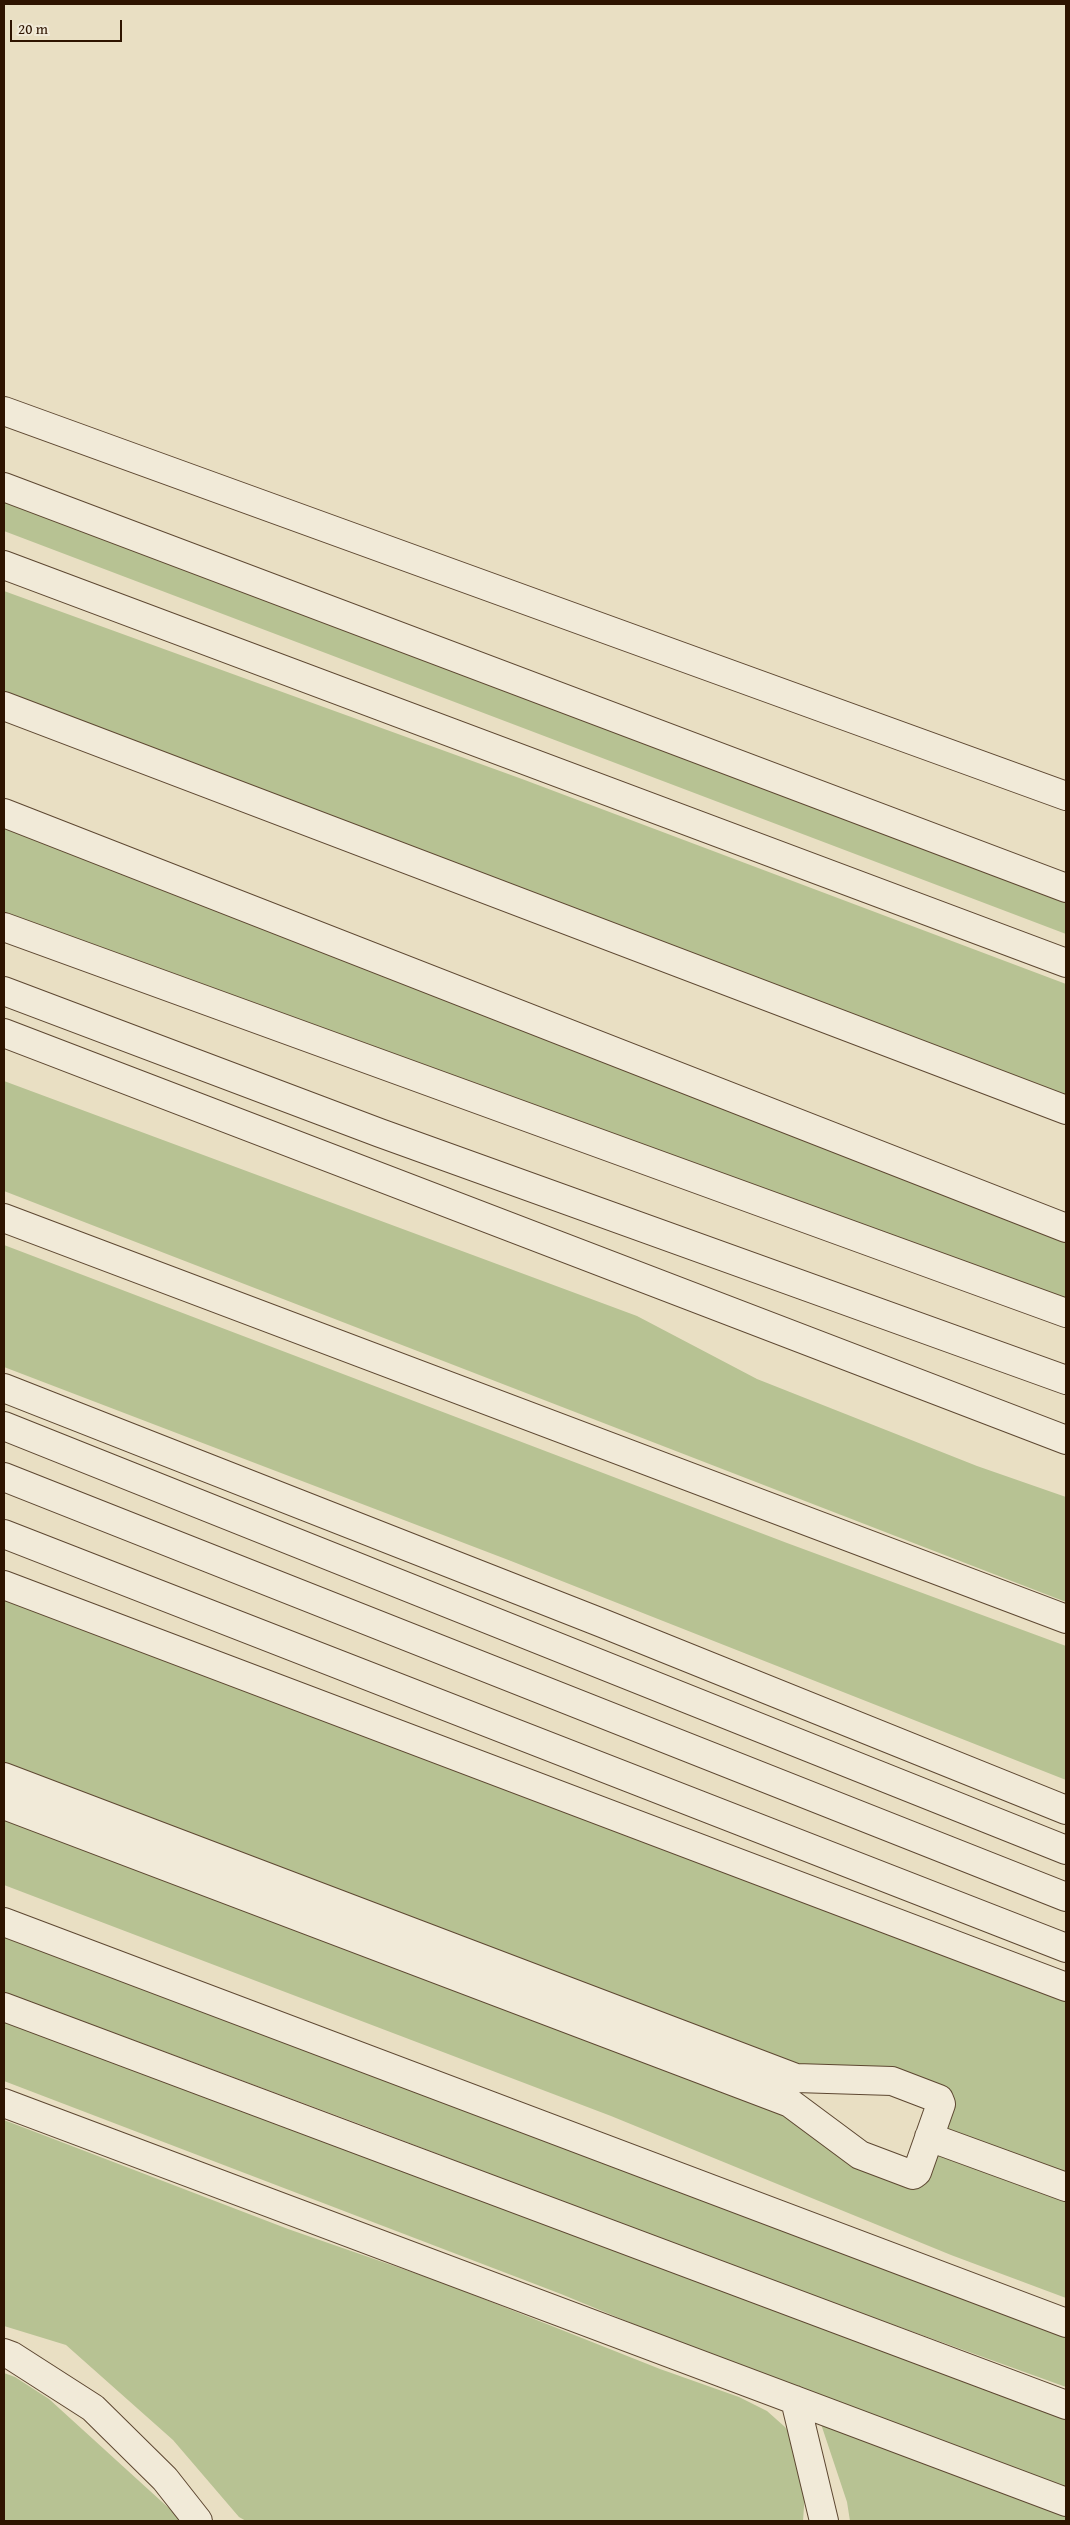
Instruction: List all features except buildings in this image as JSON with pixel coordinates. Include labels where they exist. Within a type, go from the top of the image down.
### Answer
[{"type":"street","points":[[4,412],[1066,796]]},
{"type":"street","points":[[4,487],[1066,888]]},
{"type":"street","points":[[4,565],[1066,963]]},
{"type":"street","points":[[4,706],[1066,1110]]},
{"type":"street","points":[[4,813],[1066,1228]]},
{"type":"street","points":[[4,928],[1066,1313]]},
{"type":"street","points":[[4,991],[389,1137],[1066,1380]]},
{"type":"street","points":[[4,1032],[1066,1440]]},
{"type":"street","points":[[4,1218],[1066,1619]]},
{"type":"street","points":[[4,1388],[593,1619],[1066,1810]]},
{"type":"street","points":[[4,1426],[1066,1850]]},
{"type":"street","points":[[4,1477],[1066,1897]]},
{"type":"street","points":[[4,1534],[1066,1948]]},
{"type":"street","points":[[4,1585],[1066,1987]]},
{"type":"street","points":[[4,1778],[796,2078],[892,2081],[940,2101],[917,2172],[913,2175],[856,2153],[790,2103],[4,1805]]},
{"type":"street","points":[[4,1922],[1066,2323]]},
{"type":"street","points":[[4,2007],[1066,2405]]},
{"type":"street","points":[[4,2102],[1066,2502]]},
{"type":"street","points":[[929,2137],[1066,2187]]},
{"type":"street","points":[[4,2353],[12,2356],[93,2408],[165,2480],[198,2521]]},
{"type":"street","points":[[795,2400],[824,2521]]},
{"type":"green space","points":[[4,496],[1066,893],[1066,934],[4,531]]},
{"type":"green space","points":[[4,591],[522,779],[1066,984],[1066,1102],[4,699]]},
{"type":"green space","points":[[4,816],[1066,1234],[1066,1307],[4,918]]},
{"type":"green space","points":[[4,1081],[637,1316],[757,1379],[977,1466],[1066,1497],[1066,1602],[4,1191]]},
{"type":"green space","points":[[4,1245],[787,1543],[1066,1646],[1066,1780],[511,1561],[4,1367]]},
{"type":"green space","points":[[4,1592],[1066,1997],[1066,2298],[951,2255],[611,2116],[4,1885],[4,1814],[787,2108],[917,2182],[946,2097],[784,2067],[4,1776]]},
{"type":"green space","points":[[4,1934],[1066,2327],[1066,2387],[728,2265],[365,2126],[4,1992]]},
{"type":"green space","points":[[4,2015],[1066,2408],[1066,2493],[786,2387],[561,2294],[4,2081]]},
{"type":"green space","points":[[4,2120],[288,2229],[446,2284],[660,2369],[739,2397],[767,2411],[785,2427],[798,2445],[806,2478],[803,2521],[246,2521],[239,2517],[173,2440],[66,2345],[4,2326]]},
{"type":"green space","points":[[4,2373],[15,2377],[49,2399],[183,2521],[4,2521]]},
{"type":"green space","points":[[820,2421],[1066,2506],[1066,2521],[850,2521],[847,2502]]}]
